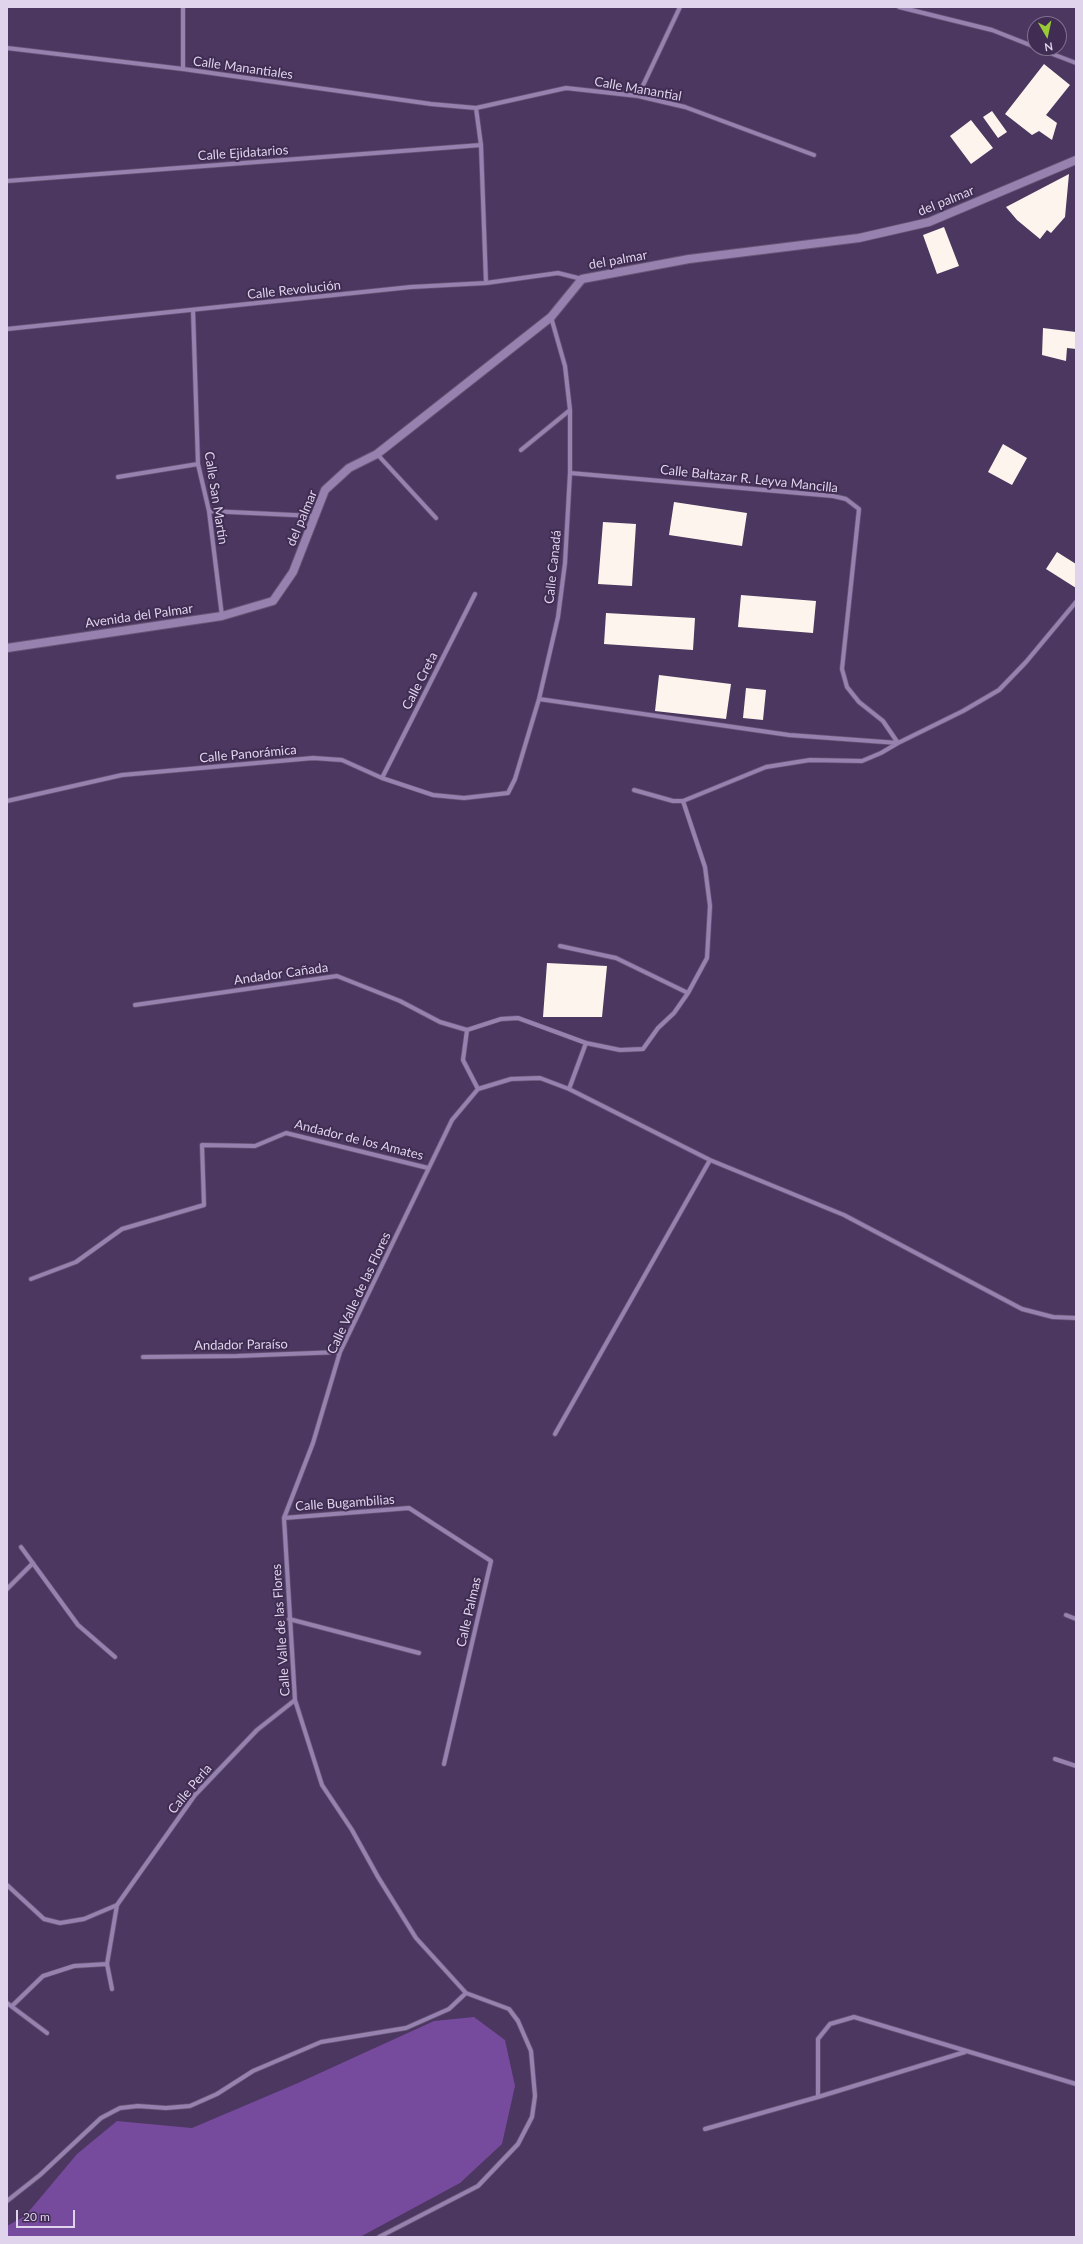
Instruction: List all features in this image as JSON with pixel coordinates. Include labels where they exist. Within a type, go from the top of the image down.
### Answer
[{"type":"street","points":[[183,7],[183,69]]},
{"type":"street","points":[[638,96],[680,7]]},
{"type":"street","points":[[899,7],[992,30],[1027,44]]},
{"type":"street","name":"Calle Manantiales","points":[[7,48],[183,69],[424,103],[476,108]]},
{"type":"street","points":[[1057,56],[1076,63]]},
{"type":"street","name":"Calle Manantial","points":[[476,108],[566,88],[638,96],[685,107],[814,155]]},
{"type":"street","points":[[476,108],[481,145],[486,283]]},
{"type":"street","name":"Calle Ejidatarios","points":[[7,181],[481,145]]},
{"type":"street","name":"del palmar","points":[[273,601],[293,572],[325,490],[349,468],[377,454],[550,317],[582,279],[689,260],[859,238],[929,222],[1076,160]]},
{"type":"street","name":"Calle Revolución","points":[[7,329],[411,288],[486,283],[558,274],[582,279]]},
{"type":"street","name":"Calle San Martín","points":[[193,310],[198,464],[209,511],[222,616]]},
{"type":"street","name":"Calle Canadá","points":[[487,796],[508,793],[514,779],[539,699],[558,617],[566,563],[570,473],[570,410],[565,366],[550,317]]},
{"type":"street","points":[[521,450],[570,410]]},
{"type":"street","points":[[377,454],[436,518]]},
{"type":"street","points":[[118,477],[198,464]]},
{"type":"street","name":"Calle Baltazar R. Leyva Mancilla","points":[[570,473],[833,496],[846,499],[858,509],[842,669],[847,687],[859,702],[884,721],[898,742]]},
{"type":"street","points":[[209,511],[314,516]]},
{"type":"street","name":"Calle Creta","points":[[382,778],[475,594]]},
{"type":"street","name":"Avenida del Palmar","points":[[7,648],[222,616],[273,601]]},
{"type":"street","points":[[634,790],[673,801],[683,801],[766,767],[810,760],[862,761],[881,754],[898,742],[956,714],[999,690],[1026,662],[1076,602]]},
{"type":"street","points":[[539,699],[789,736],[898,742]]},
{"type":"street","name":"Calle Panorámica","points":[[7,801],[122,775],[313,758],[342,760],[382,778],[433,795],[464,798],[487,796]]},
{"type":"street","points":[[683,801],[705,867],[710,906],[707,958],[688,993],[674,1013],[658,1028],[643,1049],[620,1050],[586,1043],[518,1018],[501,1020],[467,1030],[463,1060],[478,1089],[511,1079],[540,1078],[568,1089],[710,1160],[844,1214],[1022,1309],[1052,1317],[1076,1318]]},
{"type":"street","points":[[560,946],[616,958],[688,993]]},
{"type":"street","name":"Andador Cañada","points":[[136,1005],[337,976],[400,1001],[440,1022],[467,1030]]},
{"type":"street","points":[[568,1089],[586,1043]]},
{"type":"street","name":"Calle Valle de las Flores","points":[[379,2237],[478,2186],[518,2144],[532,2117],[535,2096],[531,2051],[518,2021],[509,2009],[466,1993],[416,1938],[378,1877],[352,1830],[322,1784],[295,1700],[284,1518],[313,1443],[340,1352],[382,1269],[428,1168],[452,1120],[478,1089]]},
{"type":"street","name":"Andador de los Amates","points":[[31,1279],[76,1262],[122,1229],[204,1204],[202,1145],[255,1146],[286,1133],[428,1168]]},
{"type":"street","points":[[555,1434],[710,1160]]},
{"type":"street","name":"Andador Paraíso","points":[[143,1357],[237,1356],[340,1352]]},
{"type":"street","name":"Calle Bugambilias","points":[[284,1518],[408,1508]]},
{"type":"street","name":"Calle Palmas","points":[[408,1508],[491,1560],[444,1764]]},
{"type":"street","points":[[21,1547],[78,1625],[115,1657]]},
{"type":"street","points":[[7,1589],[33,1563]]},
{"type":"street","points":[[1066,1615],[1076,1620]]},
{"type":"street","points":[[289,1619],[419,1653]]},
{"type":"street","name":"Calle Perla","points":[[112,1989],[107,1964],[117,1905],[195,1795],[257,1730],[295,1700]]},
{"type":"street","points":[[1055,1759],[1076,1766]]},
{"type":"street","points":[[7,1885],[44,1919],[60,1922],[84,1919],[117,1905]]},
{"type":"street","points":[[12,2006],[43,1976],[74,1966],[107,1964]]},
{"type":"street","points":[[7,2201],[40,2175],[101,2118],[120,2108],[138,2106],[166,2108],[190,2106],[217,2094],[253,2071],[322,2042],[406,2028],[449,2009],[466,1993]]},
{"type":"street","points":[[7,2002],[48,2032]]},
{"type":"street","points":[[818,2097],[818,2039],[830,2024],[854,2017],[1076,2084]]},
{"type":"street","points":[[705,2129],[818,2097],[965,2051]]},
{"type":"shaded area","points":[[474,2017],[505,2040],[515,2086],[502,2144],[460,2183],[360,2237],[7,2237],[7,2226],[25,2216],[77,2154],[117,2121],[192,2128],[298,2083],[434,2021]]},
{"type":"building","points":[[1044,64],[1070,85],[1046,115],[1057,123],[1052,140],[1039,131],[1032,135],[1005,114]]},
{"type":"building","points":[[992,111],[1007,132],[998,138],[983,117]]},
{"type":"building","points":[[971,120],[993,148],[971,164],[950,136]]},
{"type":"building","points":[[1069,174],[1065,217],[1051,233],[1047,230],[1040,239],[1017,220],[1006,207]]},
{"type":"building","points":[[944,227],[959,266],[937,274],[923,235]]},
{"type":"building","points":[[1043,328],[1076,332],[1076,349],[1067,348],[1066,361],[1042,355]]},
{"type":"building","points":[[1003,444],[1027,458],[1012,485],[988,472]]},
{"type":"building","points":[[674,502],[747,513],[742,546],[669,535]]},
{"type":"building","points":[[603,522],[636,524],[632,586],[598,584]]},
{"type":"building","points":[[1057,552],[1076,564],[1076,588],[1046,569]]},
{"type":"building","points":[[741,595],[816,601],[813,633],[738,627]]},
{"type":"building","points":[[606,613],[695,618],[693,650],[604,644]]},
{"type":"building","points":[[659,675],[731,684],[726,719],[655,711]]},
{"type":"building","points":[[746,688],[766,690],[763,720],[743,718]]},
{"type":"building","points":[[547,963],[607,966],[602,1017],[543,1017]]}]
